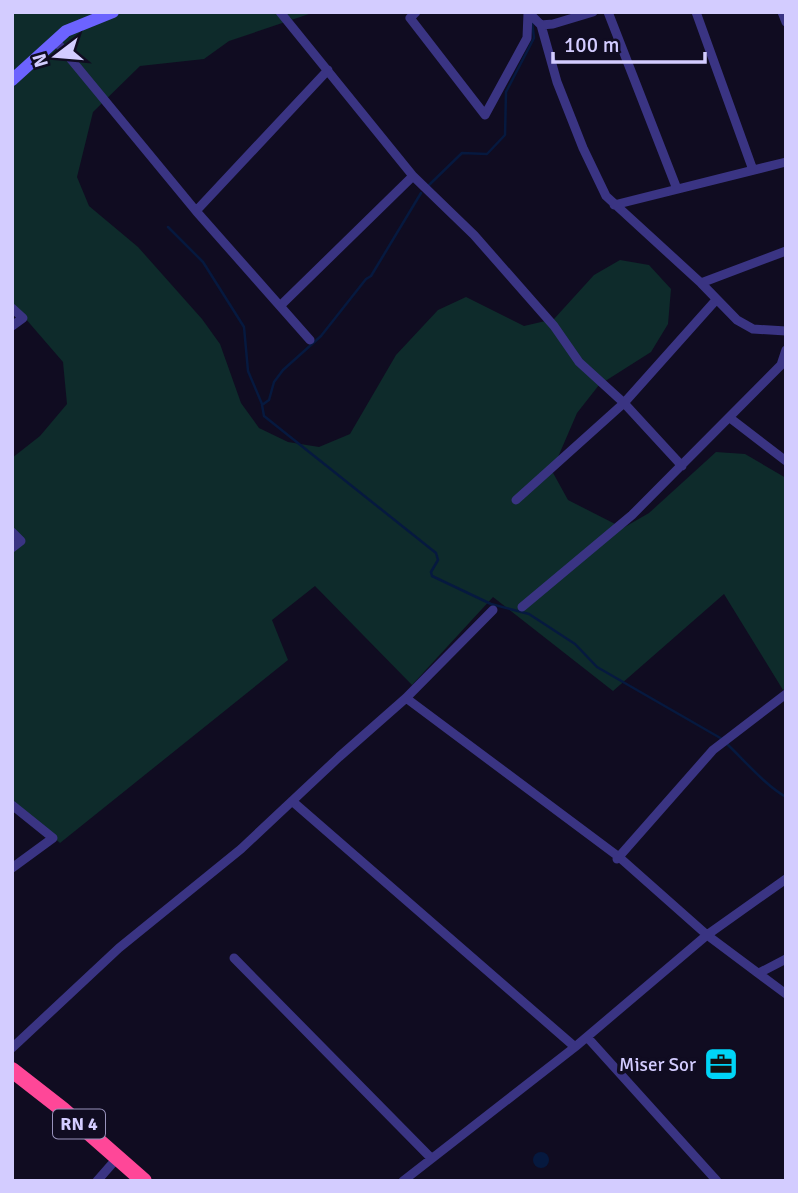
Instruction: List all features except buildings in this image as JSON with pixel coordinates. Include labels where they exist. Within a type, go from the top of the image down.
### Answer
[{"type":"highway","name":"RN 4","points":[[12,1070],[144,1181]]},
{"type":"street","points":[[12,80],[66,32],[113,12]]},
{"type":"street","points":[[280,12],[413,176],[482,245],[554,326],[579,362],[624,402],[682,466]]},
{"type":"street","points":[[416,12],[410,18],[485,115],[527,38],[533,17]]},
{"type":"street","points":[[533,17],[553,24],[593,12]]},
{"type":"street","points":[[608,12],[677,189]]},
{"type":"street","points":[[696,12],[753,170]]},
{"type":"street","points":[[782,12],[786,22]]},
{"type":"street","points":[[533,17],[583,148],[614,205],[701,283],[737,320],[753,329],[786,331]]},
{"type":"street","points":[[55,40],[196,211],[310,340]]},
{"type":"street","points":[[196,211],[328,70]]},
{"type":"street","points":[[614,205],[786,162]]},
{"type":"street","points":[[281,306],[413,176]]},
{"type":"street","points":[[701,283],[786,251]]},
{"type":"street","points":[[516,500],[624,402],[716,300]]},
{"type":"street","points":[[12,308],[23,318],[12,326]]},
{"type":"street","points":[[522,607],[632,515],[784,367],[786,350]]},
{"type":"street","points":[[730,418],[786,461]]},
{"type":"street","points":[[12,532],[21,541],[12,548]]},
{"type":"street","points":[[12,1048],[119,948],[241,849],[406,698],[493,610]]},
{"type":"street","points":[[618,858],[713,750],[786,694]]},
{"type":"street","points":[[406,698],[618,858],[707,935],[786,994]]},
{"type":"street","points":[[292,802],[575,1047]]},
{"type":"street","points":[[12,805],[53,838],[12,868]]},
{"type":"street","points":[[403,1181],[575,1047],[707,935],[786,879]]},
{"type":"street","points":[[234,958],[431,1158]]},
{"type":"street","points":[[759,973],[786,959]]},
{"type":"street","points":[[586,1037],[717,1181]]},
{"type":"street","points":[[97,1181],[118,1157]]},
{"type":"green space","points":[[12,12],[315,12],[229,41],[204,59],[140,66],[93,112],[77,177],[89,206],[138,247],[202,319],[220,344],[241,403],[259,428],[288,442],[319,447],[350,434],[396,355],[438,310],[466,297],[524,326],[554,319],[594,275],[620,260],[649,265],[671,289],[668,324],[651,352],[599,385],[577,413],[552,471],[568,500],[623,528],[649,513],[716,452],[745,454],[786,478],[786,688],[783,690],[724,594],[613,691],[493,597],[412,685],[315,586],[272,620],[288,660],[60,843],[12,801],[12,458],[40,436],[67,404],[63,362],[12,303]]},
{"type":"water","points":[[538,1152],[544,1152],[549,1160],[547,1166],[538,1168],[533,1163],[533,1157]]},
{"type":"waterway","points":[[429,185],[462,153],[487,154],[505,135],[506,92],[534,38],[532,22]]},
{"type":"waterway","points":[[421,193],[371,276],[321,336],[283,370],[274,382],[269,400],[262,405],[264,416],[436,553],[438,560],[431,572],[432,576],[491,604],[529,614],[575,644],[597,667],[722,739]]},
{"type":"waterway","points":[[168,227],[203,262],[244,327],[248,371],[262,404]]},
{"type":"waterway","points":[[726,743],[763,780],[786,797]]},
{"type":"place","name":"Miser Sor","points":[[721,1064]]}]
